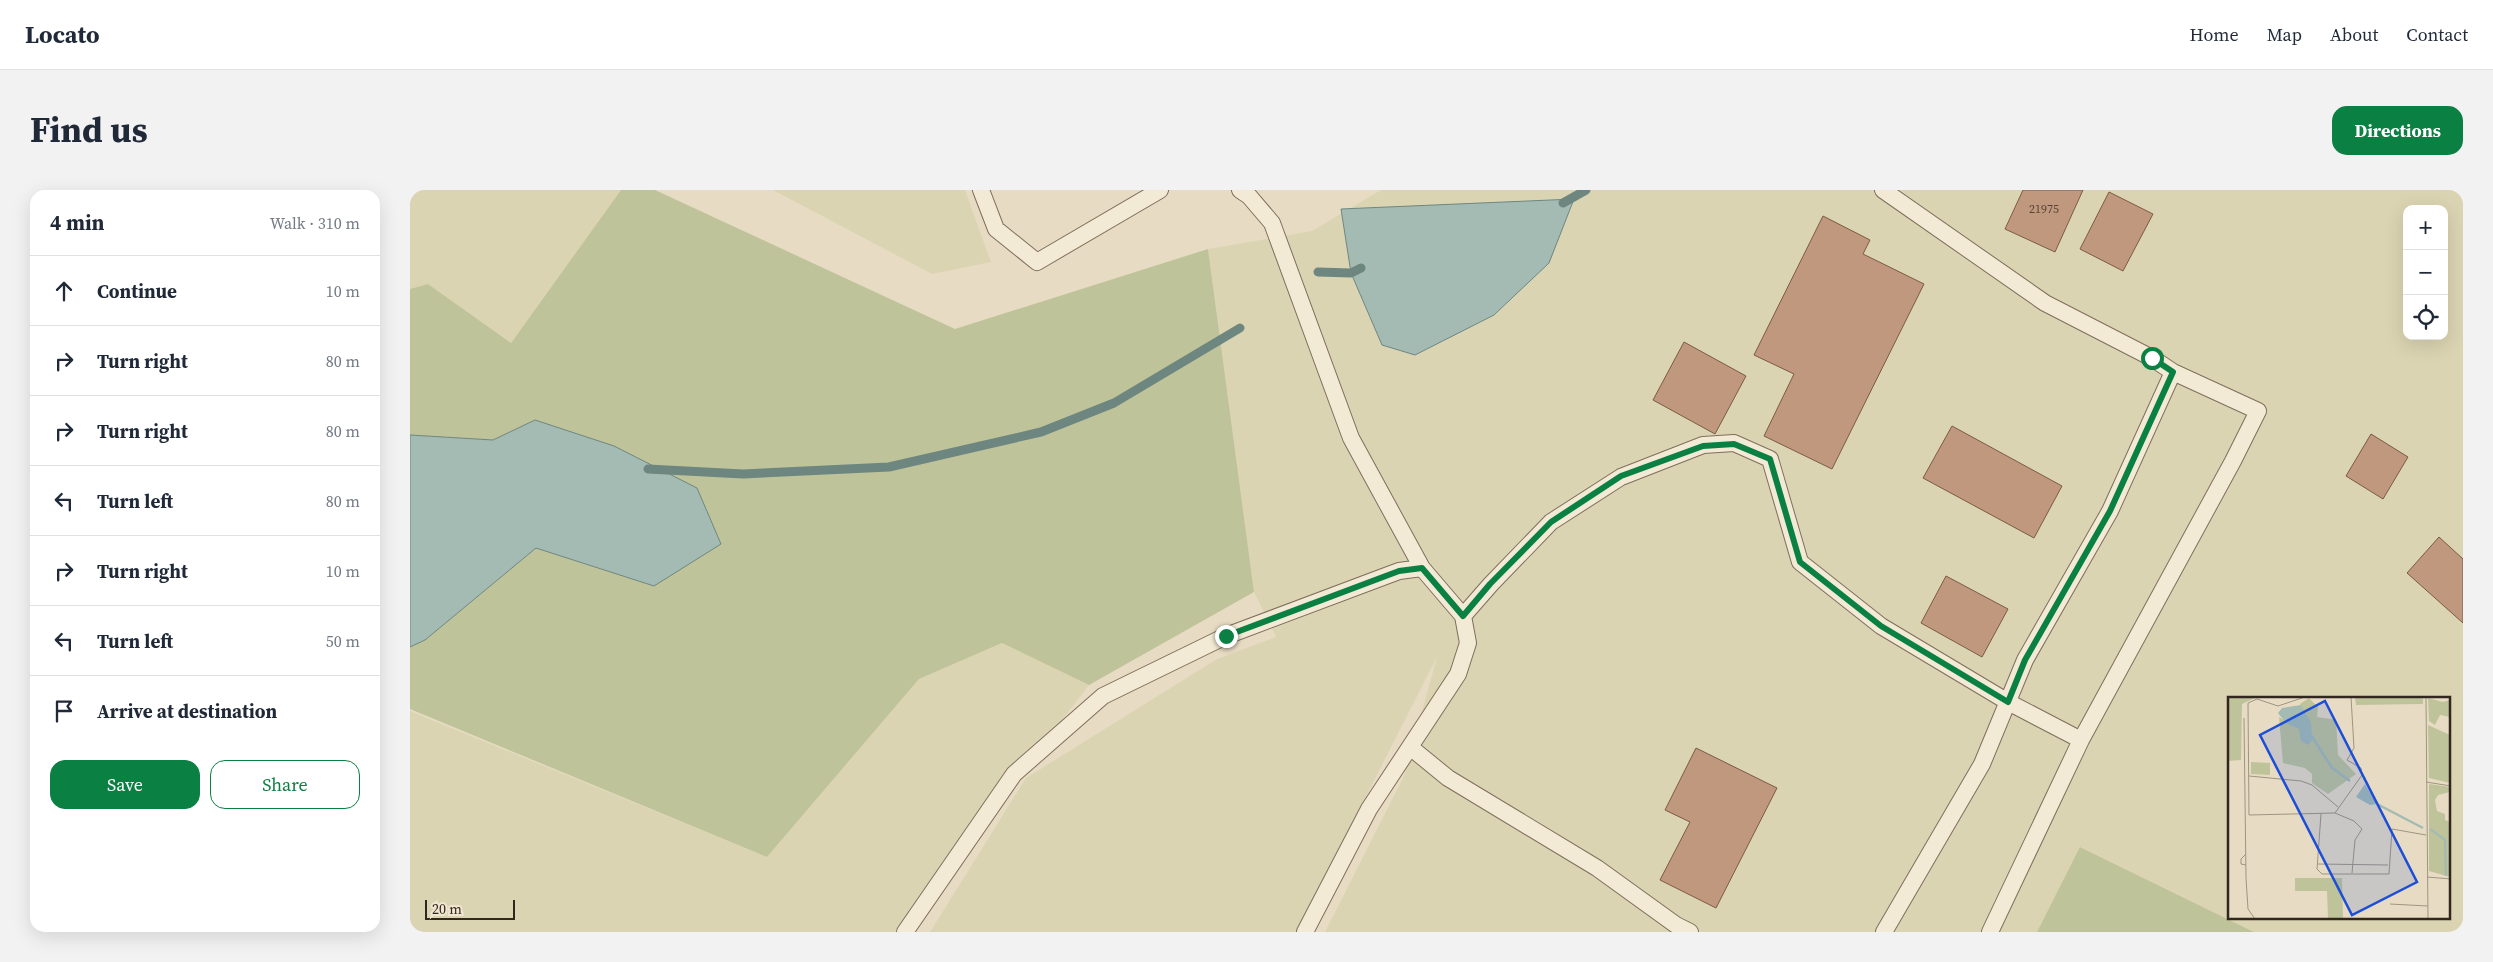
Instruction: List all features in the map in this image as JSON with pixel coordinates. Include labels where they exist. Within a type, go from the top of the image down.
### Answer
[{"type":"lane","points":[[981,190],[996,229],[1037,262],[1160,190]]},
{"type":"lane","points":[[1240,190],[1249,196],[1272,223],[1351,438],[1422,568],[1463,616],[1468,643],[1458,674],[1369,809],[1305,932]]},
{"type":"lane","points":[[1884,190],[2045,303],[2152,358],[2173,372],[2258,411],[2233,461],[2081,740],[1990,932]]},
{"type":"lane","points":[[1884,932],[1982,764],[2025,660],[2110,511],[2173,372]]},
{"type":"lane","points":[[1463,616],[1490,584],[1551,522],[1621,476],[1703,446],[1734,444],[1770,459],[1800,562],[1881,626],[2008,702],[2081,740]]},
{"type":"lane","points":[[905,932],[1014,774],[1103,696],[1226,636],[1399,571],[1422,568]]},
{"type":"lane","points":[[1410,747],[1448,778],[1597,868],[1676,925],[1690,932]]},
{"type":"shaded area","points":[[410,190],[621,190],[511,343],[428,284],[410,289]]},
{"type":"shaded area","points":[[773,190],[965,190],[991,262],[932,274]]},
{"type":"shaded area","points":[[1381,190],[2463,190],[2463,932],[2254,932],[2230,920],[2450,920],[2450,697],[2228,697],[2228,919],[2081,847],[2037,932],[1325,932],[1404,776],[1437,657],[1297,932],[930,932],[1026,778],[1217,659],[1276,637],[1254,592],[1208,249],[1312,231]]},
{"type":"shaded area","points":[[1002,643],[1089,685],[899,932],[410,932],[410,711],[767,857],[919,679]]},
{"type":"green space","points":[[621,190],[655,190],[955,329],[1208,249],[1254,592],[1089,685],[1002,643],[919,679],[767,857],[410,709],[410,647],[425,640],[536,548],[654,586],[535,420],[493,440],[410,435],[410,289],[428,284],[511,343]]},
{"type":"green space","points":[[2080,847],[2254,932],[2037,932]]},
{"type":"water","points":[[1574,199],[1549,263],[1494,315],[1415,355],[1382,345],[1351,273],[1341,209]]},
{"type":"water","points":[[535,420],[614,446],[697,488],[721,544],[654,586],[536,548],[425,640],[410,647],[410,435],[493,440]]},
{"type":"building","points":[[2023,190],[2083,190],[2055,252],[2005,229]]},
{"type":"building","points":[[2109,192],[2153,214],[2123,271],[2080,249]]},
{"type":"building","points":[[1823,216],[1870,240],[1863,254],[1924,284],[1832,469],[1764,436],[1794,374],[1754,355]]},
{"type":"building","points":[[1684,342],[1746,376],[1715,434],[1653,400]]},
{"type":"building","points":[[1952,426],[2062,486],[2034,538],[1923,478]]},
{"type":"building","points":[[2371,434],[2408,457],[2383,499],[2346,476]]},
{"type":"building","points":[[2439,537],[2463,559],[2463,623],[2407,573]]},
{"type":"building","points":[[1946,576],[2008,609],[1982,657],[1921,623]]},
{"type":"building","points":[[1696,748],[1777,788],[1716,908],[1660,880],[1690,822],[1665,810]]},
{"type":"waterway","points":[[1563,203],[1586,190]]},
{"type":"waterway","points":[[1318,272],[1351,273],[1361,268]]},
{"type":"waterway","points":[[648,469],[743,474],[889,467],[1041,432],[1114,403],[1240,328]]},
{"type":"route","points":[[1226,636],[1399,571],[1422,568],[1463,616],[1490,584],[1551,522],[1621,476],[1703,446],[1734,444],[1770,459],[1800,562],[1881,626],[2008,702],[2025,660],[2110,511],[2173,372],[2152,358]]}]
